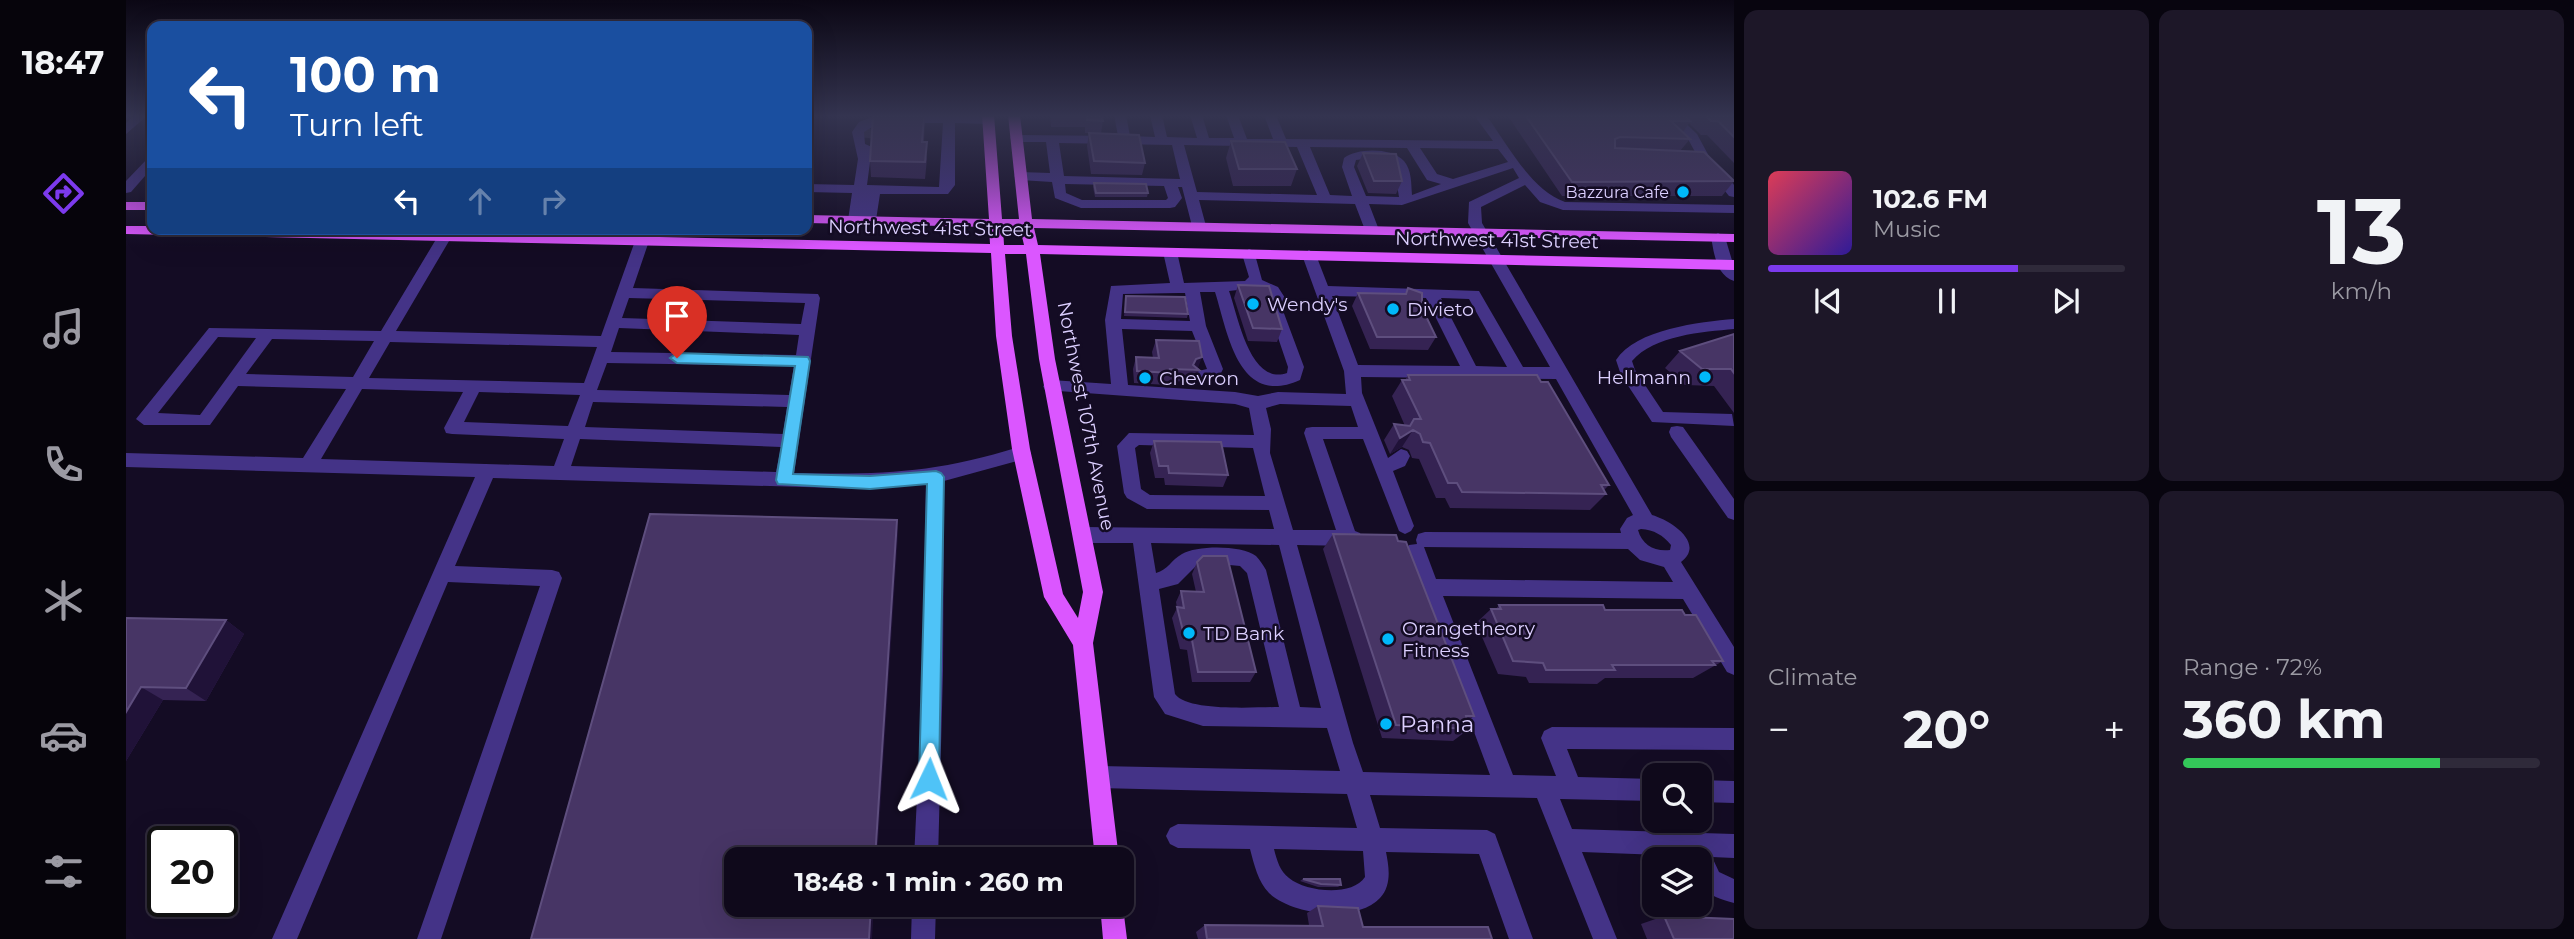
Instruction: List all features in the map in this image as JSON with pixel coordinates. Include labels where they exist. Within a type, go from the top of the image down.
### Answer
[{"type":"main road","name":"Northwest 107th Avenue","points":[[991,159],[1008,370],[1021,453],[1054,597],[1083,643]]},
{"type":"main road","name":"Northwest 107th Avenue","points":[[1019,159],[1051,387],[1093,592],[1083,643],[1106,847]]},
{"type":"main road","points":[[126,206],[147,206]]},
{"type":"main road","name":"Northwest 41st Street","points":[[812,219],[1734,238]]},
{"type":"main road","name":"Northwest 41st Street","points":[[126,230],[147,230]]},
{"type":"main road","name":"Northwest 41st Street","points":[[392,235],[499,235]]},
{"type":"main road","name":"Northwest 41st Street","points":[[568,235],[642,240],[1170,253],[1494,260],[1731,261]]},
{"type":"main road","points":[[1113,917],[1115,939]]},
{"type":"street","points":[[862,220],[859,189],[863,159]]},
{"type":"street","points":[[812,188],[935,192],[946,189],[947,159]]},
{"type":"street","points":[[1055,159],[1060,195],[1082,204],[1170,204],[1175,198],[1169,181]]},
{"type":"street","points":[[1181,159],[1199,226]]},
{"type":"street","points":[[1308,159],[1325,199]]},
{"type":"street","points":[[1350,159],[1348,167],[1372,230]]},
{"type":"street","points":[[1393,159],[1402,168],[1406,200]]},
{"type":"street","points":[[1420,159],[1432,177]]},
{"type":"street","points":[[1512,159],[1545,199],[1563,206],[1734,209]]},
{"type":"street","points":[[1699,159],[1734,193]]},
{"type":"street","points":[[1020,176],[1048,176],[1058,180],[1169,181],[1189,189],[1325,199],[1406,200],[1426,196],[1500,167],[1516,164]]},
{"type":"street","points":[[126,189],[147,167]]},
{"type":"street","points":[[1404,181],[1432,177],[1454,184]]},
{"type":"street","points":[[1527,179],[1474,205],[1472,216],[1494,260],[1646,521]]},
{"type":"street","points":[[862,220],[874,190]]},
{"type":"street","points":[[308,466],[445,236]]},
{"type":"street","points":[[1718,237],[1731,261],[1734,276]]},
{"type":"street","points":[[560,473],[642,240]]},
{"type":"street","points":[[1170,253],[1214,369],[1213,373],[1200,376]]},
{"type":"street","points":[[1249,254],[1256,276],[1255,282]]},
{"type":"street","points":[[1309,255],[1352,371],[1357,400],[1375,431],[1400,540],[1430,587],[1506,787]]},
{"type":"street","points":[[1124,380],[1114,324],[1116,289],[1135,295],[1163,295],[1185,288],[1245,287],[1255,282]]},
{"type":"street","points":[[1255,282],[1277,295],[1303,363],[1304,399]]},
{"type":"street","points":[[1221,288],[1251,376],[1278,398]]},
{"type":"street","points":[[1322,291],[1474,294],[1519,373]]},
{"type":"street","points":[[624,293],[813,298],[784,480]]},
{"type":"street","points":[[1431,293],[1471,372]]},
{"type":"street","points":[[1242,355],[1252,369],[1268,380],[1282,381],[1294,376],[1296,367],[1275,308],[1277,295]]},
{"type":"street","points":[[1114,324],[1139,322],[1198,326]]},
{"type":"street","points":[[613,323],[808,330]]},
{"type":"street","points":[[1732,420],[1658,418],[1624,363],[1629,352],[1650,342],[1734,324]]},
{"type":"street","points":[[267,334],[204,421],[144,419],[214,332],[385,337],[803,361]]},
{"type":"street","points":[[1352,371],[1561,373]]},
{"type":"street","points":[[1235,398],[1249,392],[1251,376]]},
{"type":"street","points":[[234,380],[474,386],[797,401]]},
{"type":"street","points":[[1051,387],[1124,380],[1256,402],[1269,402],[1278,398],[1357,400]]},
{"type":"street","points":[[474,386],[452,428],[790,441]]},
{"type":"street","points":[[1256,402],[1264,429],[1261,453],[1334,718],[1372,840],[1377,878],[1370,893],[1354,900],[1324,901],[1294,896],[1279,888],[1269,873],[1259,837]]},
{"type":"street","points":[[1348,538],[1312,433],[1375,431]]},
{"type":"street","points":[[1677,432],[1734,513]]},
{"type":"street","points":[[1262,442],[1135,438],[1126,446],[1133,493],[1147,502],[1275,503]]},
{"type":"street","points":[[126,460],[870,482],[959,473],[1021,453]]},
{"type":"street","points":[[1382,468],[1399,461],[1401,456]]},
{"type":"street","points":[[284,939],[487,471]]},
{"type":"street","points":[[926,847],[936,477]]},
{"type":"street","points":[[1646,521],[1668,529],[1678,540],[1680,550],[1675,558],[1649,555],[1632,541],[1630,526],[1646,521]]},
{"type":"street","points":[[1083,535],[1632,541]]},
{"type":"street","points":[[1141,536],[1165,697],[1172,707],[1203,716],[1334,718]]},
{"type":"street","points":[[1148,583],[1171,578],[1182,561],[1190,556],[1241,558],[1249,561],[1255,570],[1292,717]]},
{"type":"street","points":[[1669,559],[1734,665]]},
{"type":"street","points":[[429,939],[552,578],[443,574]]},
{"type":"street","points":[[1430,587],[1688,591]]},
{"type":"street","points":[[1572,789],[1552,738],[1734,739]]},
{"type":"street","points":[[1099,778],[1642,790]]},
{"type":"street","points":[[1544,788],[1605,939]]},
{"type":"street","points":[[1712,792],[1734,792]]},
{"type":"street","points":[[1178,836],[1487,842],[1521,939]]},
{"type":"street","points":[[1566,840],[1734,846]]},
{"type":"street","points":[[1693,844],[1710,880],[1733,891]]},
{"type":"street","points":[[923,939],[924,917]]},
{"type":"building","points":[[870,159],[925,159],[925,162],[870,161]]},
{"type":"building","points":[[1094,159],[1144,159],[1145,163],[1094,161]]},
{"type":"building","points":[[1236,159],[1292,159],[1297,169],[1239,169]]},
{"type":"building","points":[[1365,159],[1397,159],[1402,181],[1374,181]]},
{"type":"building","points":[[1556,159],[1711,159],[1734,181],[1572,182]]},
{"type":"building","points":[[1094,183],[1146,184],[1148,193],[1096,193]]},
{"type":"building","points":[[1238,285],[1269,286],[1282,329],[1253,328]]},
{"type":"building","points":[[1408,288],[1422,293],[1422,308],[1436,337],[1377,337],[1358,293],[1406,294]]},
{"type":"building","points":[[1126,296],[1185,297],[1188,314],[1125,312]]},
{"type":"building","points":[[1734,334],[1734,373],[1731,369],[1702,369],[1680,351]]},
{"type":"building","points":[[1156,340],[1199,341],[1202,357],[1196,359],[1193,365],[1199,370],[1170,369],[1171,373],[1137,371],[1136,357],[1159,358]]},
{"type":"building","points":[[1408,375],[1537,375],[1541,382],[1548,382],[1609,485],[1601,485],[1606,494],[1462,492],[1457,483],[1448,483],[1430,443],[1423,442],[1420,434],[1413,430],[1400,438],[1394,424],[1410,426],[1414,419],[1421,419],[1402,380],[1410,380]]},
{"type":"building","points":[[1154,441],[1221,442],[1228,475],[1169,473],[1168,466],[1159,466]]},
{"type":"building","points":[[650,514],[897,520],[876,847],[724,847],[724,917],[870,917],[869,939],[531,939]]},
{"type":"building","points":[[1333,534],[1396,535],[1398,541],[1406,542],[1474,716],[1466,716],[1469,729],[1396,725]]},
{"type":"building","points":[[1203,556],[1227,556],[1256,672],[1198,672],[1192,640],[1185,639],[1177,607],[1184,608],[1181,591],[1204,592],[1197,562]]},
{"type":"building","points":[[1499,605],[1603,605],[1605,610],[1682,610],[1685,615],[1696,615],[1723,661],[1712,661],[1715,665],[1612,665],[1615,670],[1546,670],[1543,663],[1513,661],[1491,609],[1501,609]]},
{"type":"building","points":[[126,618],[226,620],[186,688],[141,687],[126,712]]},
{"type":"building","points":[[1303,879],[1340,879],[1341,885],[1321,884]]},
{"type":"building","points":[[1318,906],[1358,908],[1363,927],[1488,927],[1492,939],[1207,939],[1205,925],[1323,926]]},
{"type":"building","points":[[1664,917],[1734,919],[1734,939],[1674,939]]},
{"type":"place","name":"Bazzura Cafe","points":[[1683,192]]},
{"type":"place","name":"Wendy's","points":[[1253,304]]},
{"type":"place","name":"Divieto","points":[[1393,309]]},
{"type":"place","name":"Hellmann","points":[[1705,377]]},
{"type":"place","name":"Chevron","points":[[1145,378]]},
{"type":"place","name":"TD Bank","points":[[1189,633]]},
{"type":"place","name":"Orangetheory Fitness","points":[[1388,639]]},
{"type":"place","name":"Panna","points":[[1386,724]]},
{"type":"route","points":[[677,358],[803,361],[784,480],[870,482],[936,477],[929,779]]}]
